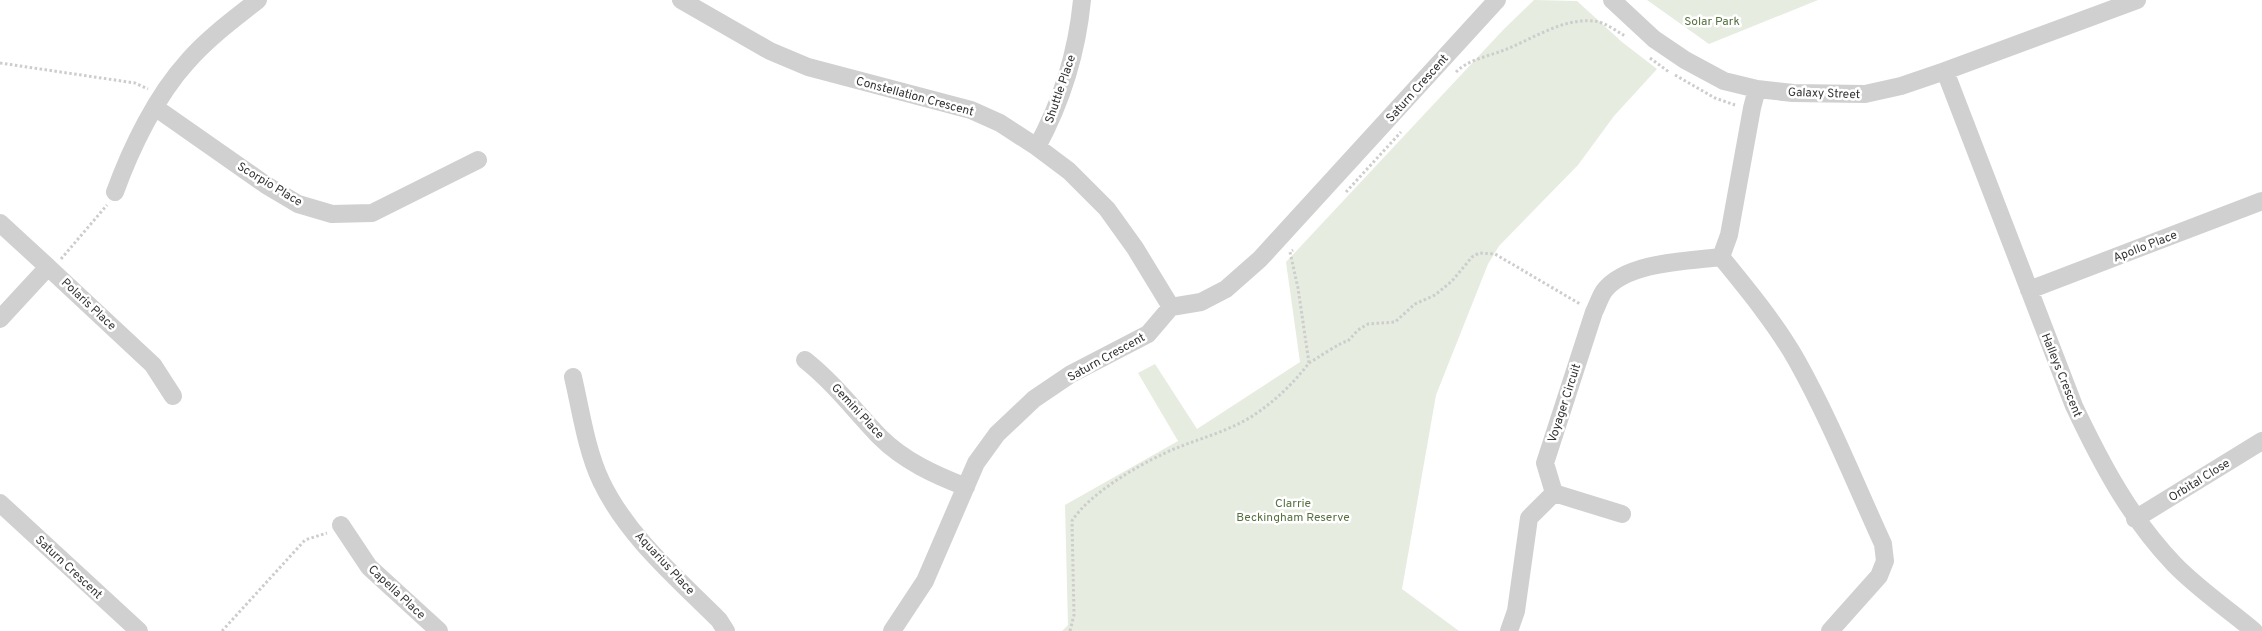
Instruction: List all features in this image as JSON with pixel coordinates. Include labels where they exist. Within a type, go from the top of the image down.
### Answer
[{"type":"street","points":[[115,192],[127,158],[159,102],[187,62],[202,46],[258,0]]},
{"type":"street","name":"Constellation Crescent","points":[[681,0],[770,51],[808,67],[971,110],[1000,123],[1037,146],[1069,171],[1107,209],[1135,248],[1171,307]]},
{"type":"street","name":"Shuttle Place","points":[[1037,146],[1051,121],[1069,71],[1082,0]]},
{"type":"street","name":"Saturn Crescent","points":[[892,631],[925,581],[976,463],[998,434],[1034,399],[1071,374],[1148,334],[1171,307],[1201,302],[1226,290],[1260,259],[1497,0]]},
{"type":"street","name":"Galaxy Street","points":[[1612,0],[1654,39],[1685,60],[1724,81],[1758,89],[1793,93],[1865,94],[1901,86],[1945,71],[2137,0]]},
{"type":"street","name":"Halleys Crescent","points":[[1945,71],[2074,406],[2099,459],[2135,519],[2175,565],[2254,631]]},
{"type":"street","points":[[1758,89],[1752,108],[1729,235],[1721,256],[1797,360],[1825,414],[1883,544],[1885,561],[1879,576],[1830,631]]},
{"type":"street","name":"Scorpio Place","points":[[159,102],[266,185],[298,204],[332,214],[372,213],[478,160]]},
{"type":"street","name":"Apollo Place","points":[[2029,290],[2262,201]]},
{"type":"street","name":"Polaris Place","points":[[0,223],[153,365],[173,396]]},
{"type":"street","name":"Voyager Circuit","points":[[1554,493],[1545,463],[1594,312],[1604,291],[1624,274],[1668,263],[1721,256]]},
{"type":"street","points":[[0,319],[48,267]]},
{"type":"street","name":"Gemini Place","points":[[806,360],[826,377],[881,438],[934,475],[966,486]]},
{"type":"street","name":"Aquarius Place","points":[[573,378],[586,434],[601,480],[638,536],[719,620],[726,631]]},
{"type":"street","name":"Orbital Close","points":[[2135,519],[2262,441]]},
{"type":"street","points":[[1510,631],[1516,611],[1529,518],[1554,493],[1622,514]]},
{"type":"street","name":"Saturn Crescent","points":[[0,503],[139,631]]},
{"type":"street","name":"Capella Place","points":[[341,525],[369,567],[439,631]]},
{"type":"path","points":[[1452,76],[1464,64],[1508,48],[1542,32],[1571,24],[1595,21],[1626,37]]},
{"type":"path","points":[[1647,55],[1688,84],[1735,105]]},
{"type":"path","points":[[0,63],[135,83],[159,102]]},
{"type":"path","points":[[1342,196],[1408,126]]},
{"type":"path","points":[[48,267],[57,264],[111,200],[115,192]]},
{"type":"path","points":[[1297,245],[1290,252],[1298,288],[1309,363]]},
{"type":"path","points":[[1070,631],[1074,616],[1072,521],[1078,511],[1097,493],[1164,454],[1211,437],[1250,418],[1280,396],[1309,363],[1334,349],[1343,341],[1348,341],[1358,330],[1368,324],[1395,322],[1415,304],[1435,295],[1452,281],[1472,257],[1479,253],[1496,254],[1594,312]]},
{"type":"path","points":[[222,631],[305,540],[323,535],[341,525]]},
{"type":"green space","name":"Clarrie Beckingham Reserve","points":[[1534,0],[1577,1],[1622,42],[1657,69],[1614,116],[1578,165],[1499,246],[1488,264],[1436,395],[1402,589],[1459,631],[1062,631],[1068,625],[1065,505],[1178,441],[1138,373],[1155,364],[1197,429],[1300,362],[1286,262],[1504,29]]},
{"type":"green space","name":"Solar Park","points":[[1647,0],[1818,0],[1709,44]]}]
